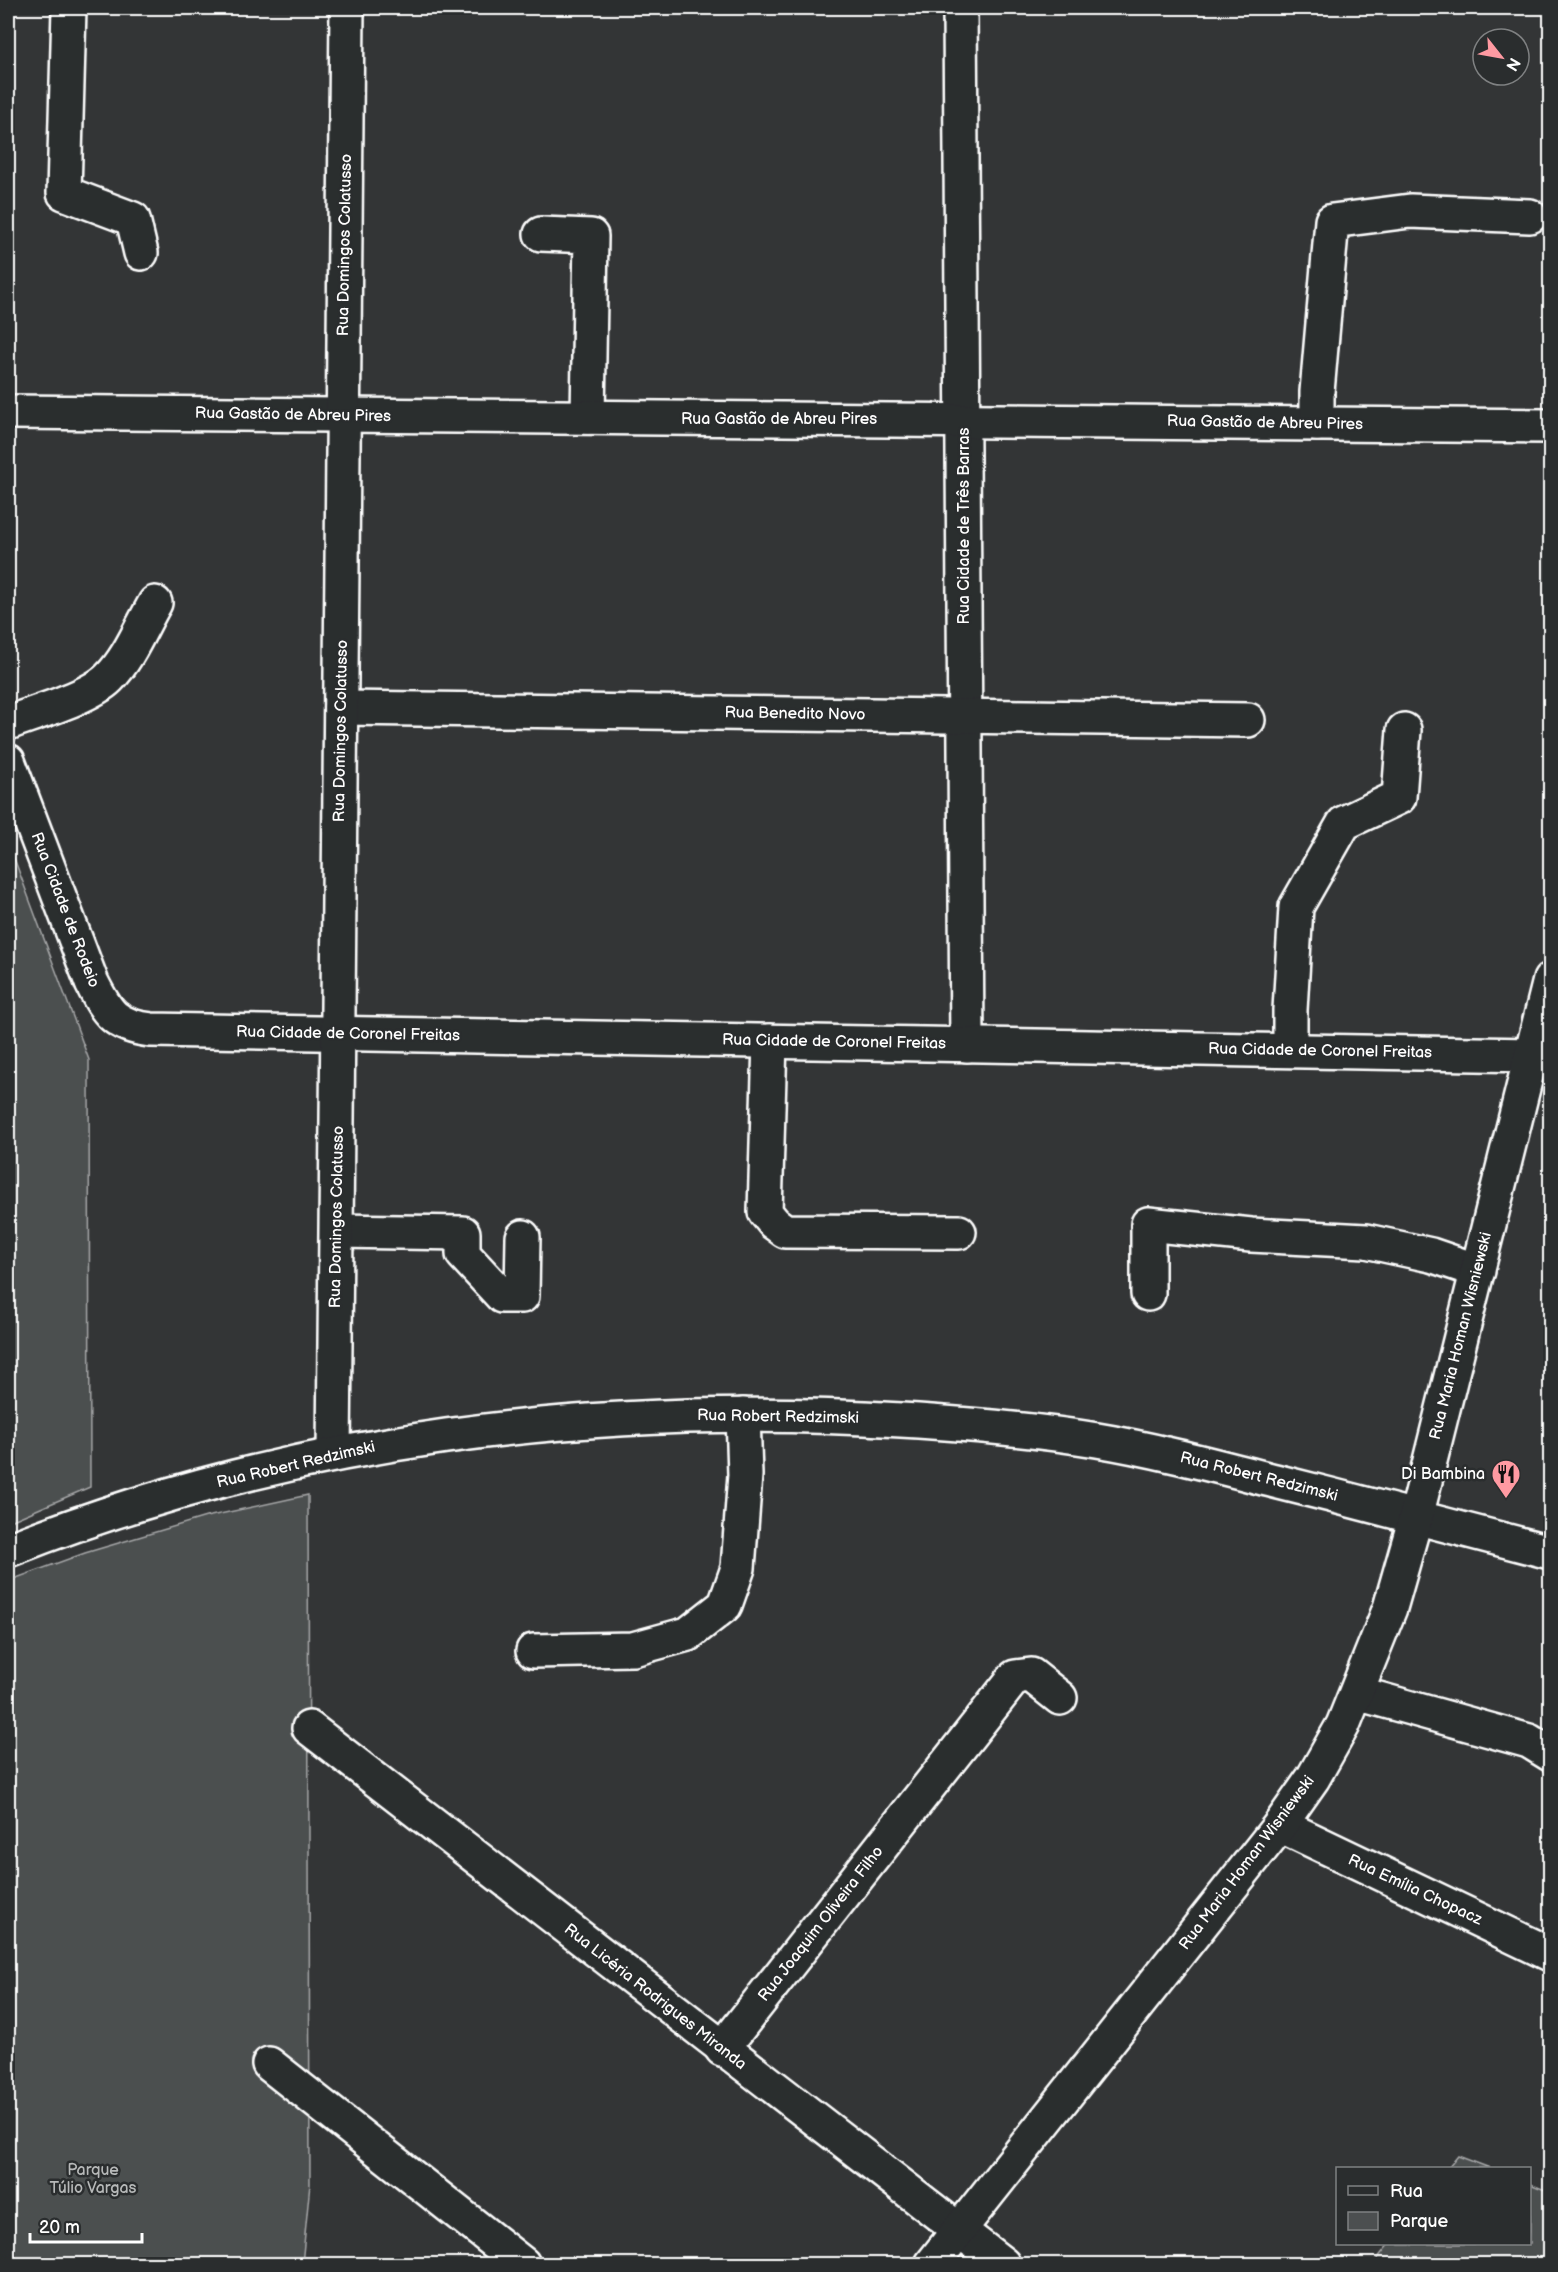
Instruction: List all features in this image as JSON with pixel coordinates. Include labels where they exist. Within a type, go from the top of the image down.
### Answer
[{"type":"street","points":[[69,8],[64,193],[133,219],[141,253]]},
{"type":"street","name":"Rua Domingos Colatusso","points":[[334,1454],[347,8]]},
{"type":"street","name":"Rua Cidade de Três Barras","points":[[960,8],[967,1045]]},
{"type":"street","points":[[1317,424],[1317,392],[1332,220],[1410,211],[1530,216]]},
{"type":"street","points":[[542,234],[591,236],[588,417]]},
{"type":"street","name":"Rua Gastão de Abreu Pires","points":[[8,412],[1551,426]]},
{"type":"street","points":[[8,723],[83,694],[108,679],[124,658],[155,603]]},
{"type":"street","name":"Rua Benedito Novo","points":[[341,708],[1248,720]]},
{"type":"street","points":[[1290,1050],[1296,907],[1344,823],[1399,797],[1404,730]]},
{"type":"street","name":"Rua Cidade de Rodeio","points":[[8,761],[92,982],[104,1007],[118,1022]]},
{"type":"street","name":"Rua Maria Homan Wisniewski","points":[[932,2265],[1280,1825],[1313,1778],[1343,1725],[1390,1608],[1416,1517],[1478,1271],[1541,1057],[1551,980]]},
{"type":"street","name":"Rua Cidade de Coronel Freitas","points":[[118,1022],[134,1028],[151,1030],[1290,1050],[1541,1057]]},
{"type":"street","points":[[770,1041],[765,1212],[774,1223],[785,1231],[959,1232]]},
{"type":"street","points":[[1148,1294],[1148,1224],[1251,1234],[1366,1241],[1431,1255],[1478,1271]]},
{"type":"street","points":[[337,1231],[463,1233],[463,1254],[502,1296],[522,1296],[523,1237]]},
{"type":"street","points":[[533,1651],[633,1649],[688,1635],[725,1605],[738,1568],[745,1475],[743,1415]]},
{"type":"street","name":"Rua Robert Redzimski","points":[[8,1550],[125,1509],[236,1477],[334,1454],[428,1438],[533,1425],[630,1417],[743,1415],[835,1416],[940,1422],[1098,1440],[1167,1454],[1551,1552]]},
{"type":"street","name":"Rua Joaquim Oliveira Filho","points":[[722,2049],[1015,1677],[1031,1675],[1060,1698]]},
{"type":"street","points":[[1357,1693],[1529,1741],[1551,1754]]},
{"type":"street","name":"Rua Licéria Rodrigues Miranda","points":[[309,1728],[1003,2265]]},
{"type":"street","name":"Rua Emília Chopacz","points":[[1280,1825],[1551,1954]]},
{"type":"street","points":[[269,2064],[523,2265]]},
{"type":"green space","points":[[8,842],[89,1060],[90,1487],[8,1522]]},
{"type":"green space","name":"Parque Túlio Vargas","points":[[308,1495],[310,2184],[302,2264],[8,2264],[8,1581],[85,1553],[206,1517]]},
{"type":"green space","points":[[1458,2156],[1487,2167],[1449,2167]]},
{"type":"green space","points":[[1531,2184],[1550,2192],[1550,2264],[1373,2264],[1388,2245],[1531,2245]]},
{"type":"place","name":"Di Bambina","points":[[1506,1500]]}]
